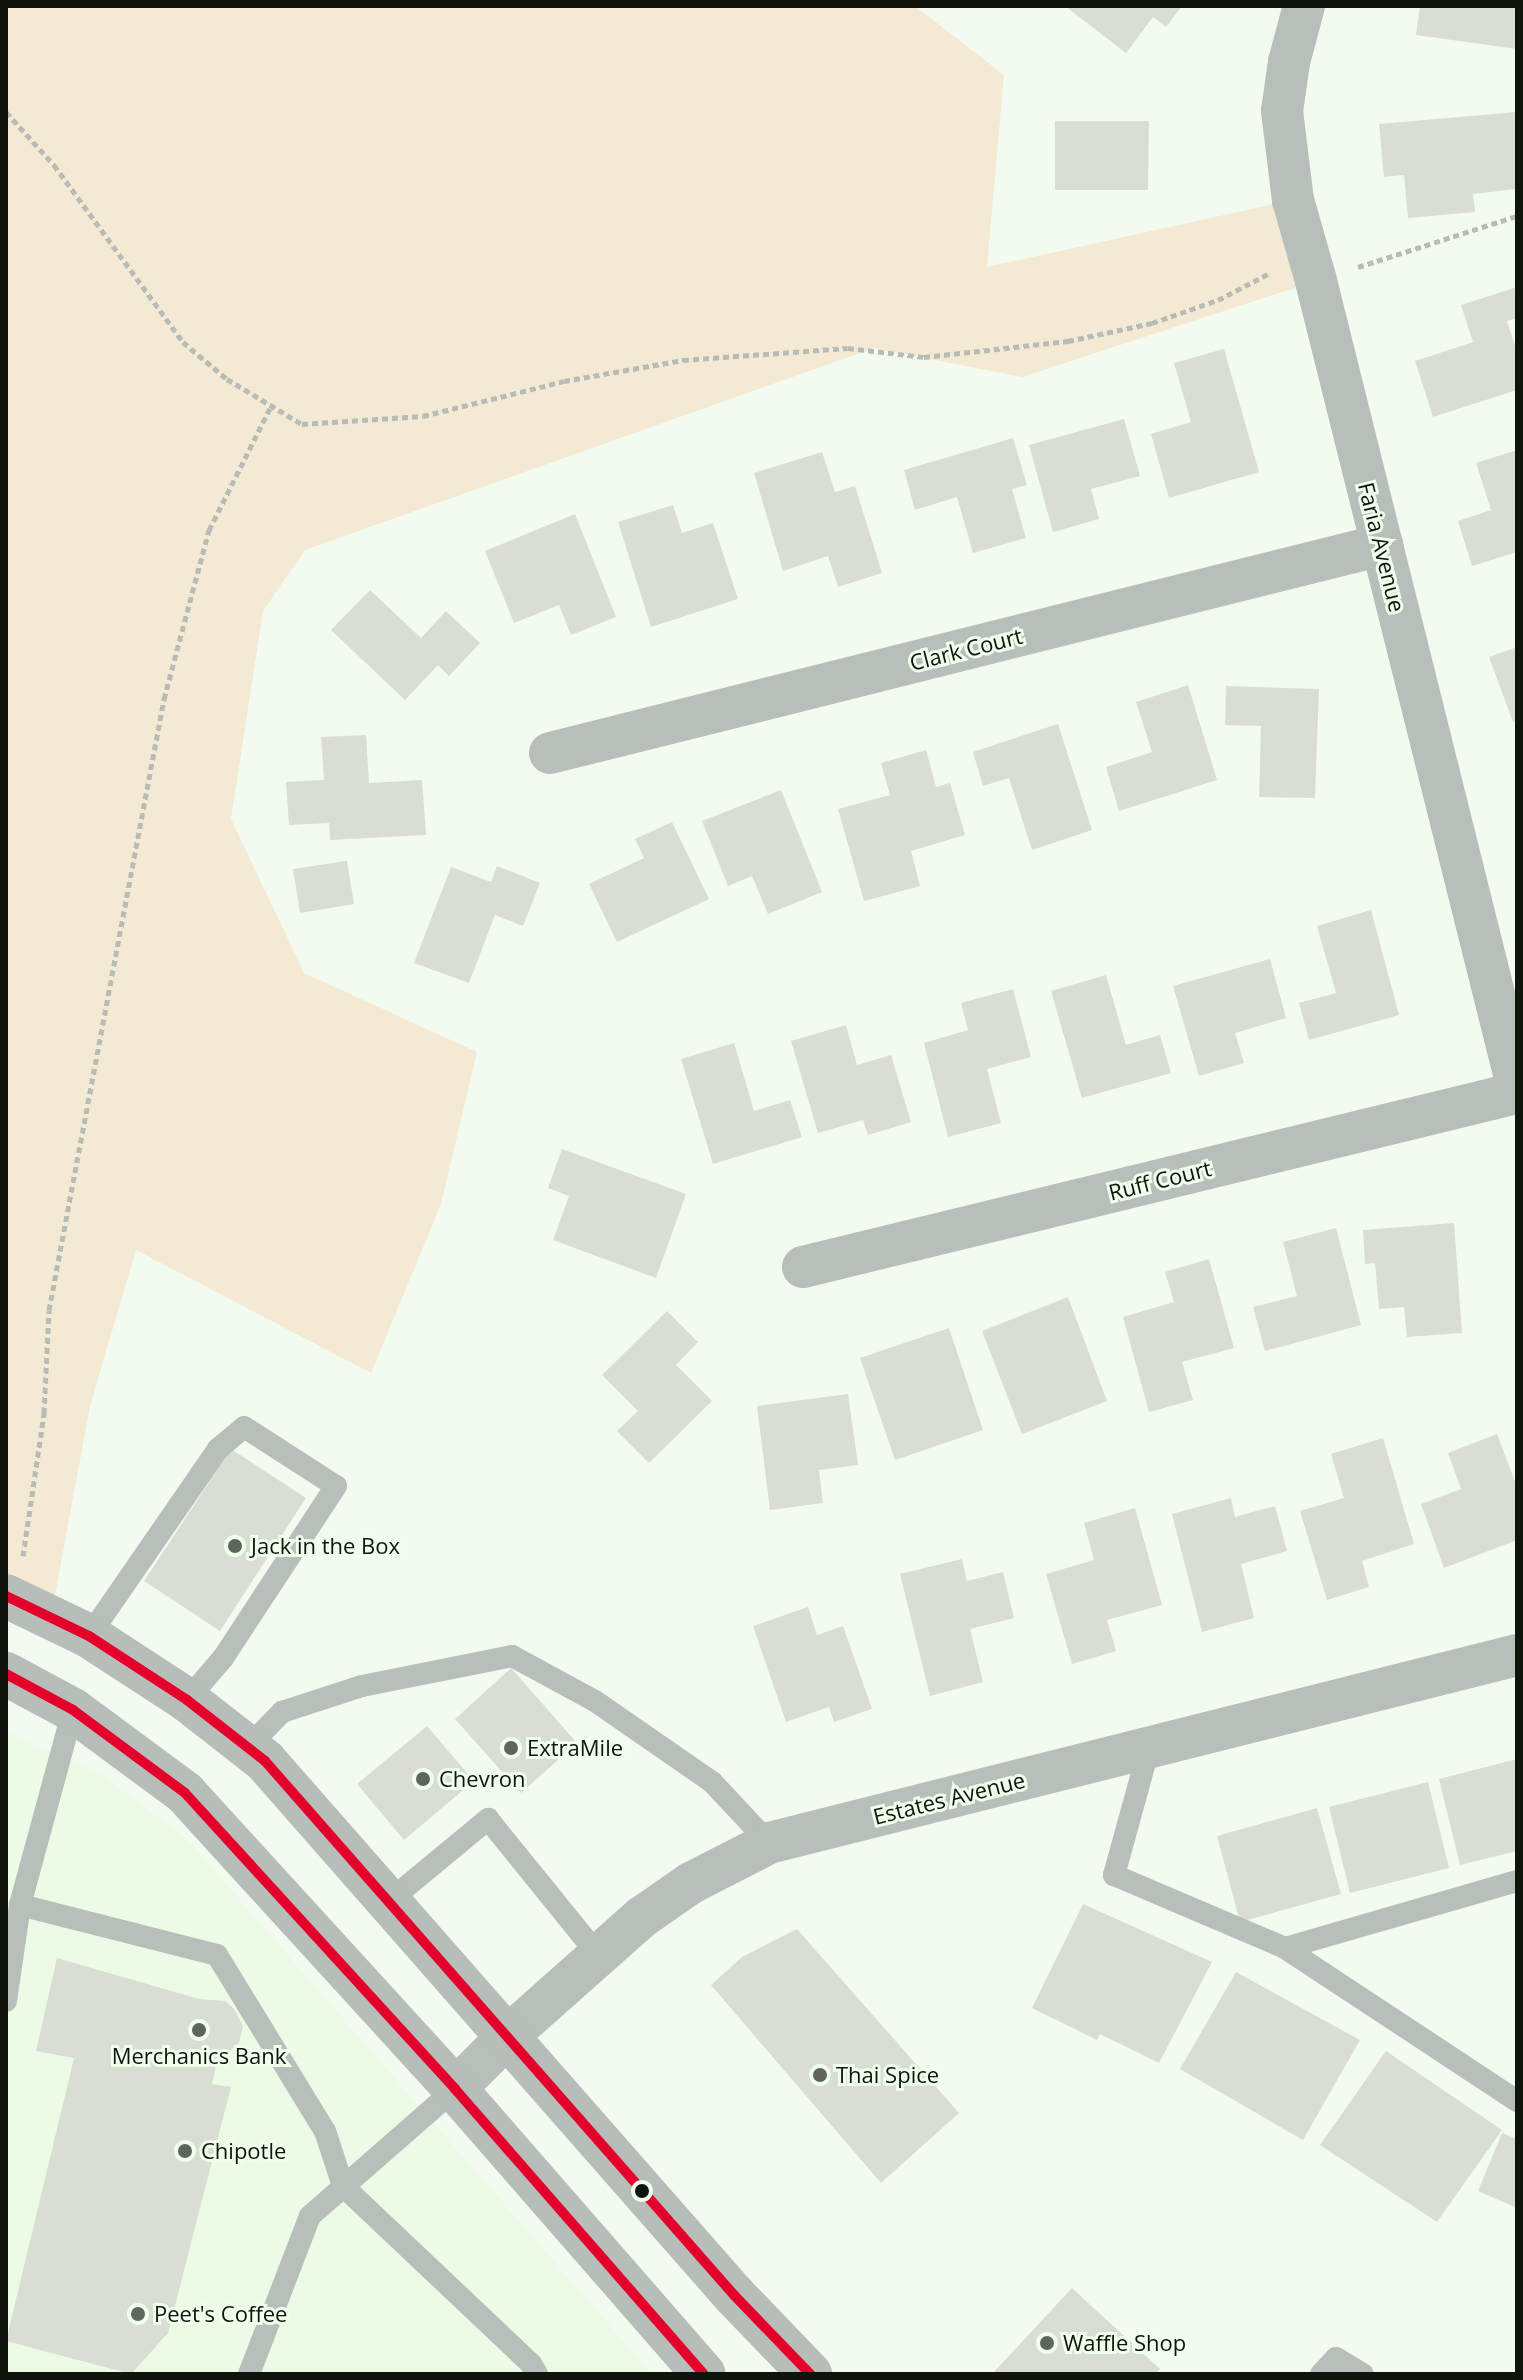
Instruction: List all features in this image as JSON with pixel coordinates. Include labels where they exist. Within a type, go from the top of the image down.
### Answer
[{"type":"main road","points":[[11,1599],[89,1636],[187,1700],[265,1761],[509,2035],[685,2239],[810,2374]]},
{"type":"main road","points":[[6,1674],[73,1710],[185,1793],[455,2089],[704,2374]]},
{"type":"street","name":"Faria Avenue","points":[[1304,6],[1289,62],[1282,111],[1293,200],[1313,269],[1517,1086]]},
{"type":"street","name":"Clark Court","points":[[550,753],[1382,545]]},
{"type":"street","name":"Ruff Court","points":[[803,1267],[1517,1093]]},
{"type":"street","name":"Estates Avenue","points":[[455,2089],[509,2035],[642,1917],[691,1883],[769,1843],[1517,1655]]},
{"type":"lane","points":[[89,1636],[218,1449],[244,1427],[336,1486],[223,1658],[187,1700]]},
{"type":"lane","points":[[248,1747],[282,1712],[362,1686],[512,1656],[595,1701],[712,1782],[769,1843]]},
{"type":"lane","points":[[6,2001],[20,1905],[73,1710]]},
{"type":"lane","points":[[1149,1748],[1114,1875],[1285,1948],[1517,2101]]},
{"type":"lane","points":[[389,1901],[488,1819],[598,1955]]},
{"type":"lane","points":[[1285,1948],[1517,1881]]},
{"type":"lane","points":[[20,1905],[217,1955],[325,2131],[343,2186],[531,2364],[537,2374]]},
{"type":"lane","points":[[249,2374],[310,2216],[455,2089]]},
{"type":"lane","points":[[1321,2374],[1336,2358],[1363,2374]]},
{"type":"path","points":[[6,112],[54,165],[183,342],[227,379],[302,424],[423,416],[564,381],[683,360],[848,348],[924,357],[991,352],[1152,323],[1218,300],[1254,280],[1313,269],[1517,216]]},
{"type":"path","points":[[11,1599],[44,1413],[49,1310],[164,699],[209,530],[272,404]]},
{"type":"shaded area","points":[[6,6],[915,6],[1004,75],[987,267],[1293,200],[1316,281],[1022,377],[874,348],[305,550],[263,611],[231,819],[304,973],[477,1052],[441,1204],[371,1373],[136,1250],[90,1406],[51,1617],[6,1596]]},
{"type":"shaded area","points":[[6,1732],[102,1775],[186,1838],[652,2374],[6,2374]]},
{"type":"building","points":[[1065,6],[1182,6],[1166,27],[1153,17],[1126,53]]},
{"type":"building","points":[[1420,6],[1517,6],[1517,49],[1416,35]]},
{"type":"building","points":[[1516,112],[1517,189],[1473,194],[1475,212],[1408,218],[1404,175],[1384,177],[1379,124]]},
{"type":"building","points":[[1055,121],[1149,121],[1148,190],[1055,190]]},
{"type":"building","points":[[1517,287],[1517,318],[1507,321],[1517,352],[1517,390],[1433,417],[1415,361],[1473,342],[1461,305]]},
{"type":"building","points":[[1224,349],[1259,472],[1169,498],[1151,434],[1191,422],[1174,363]]},
{"type":"building","points":[[1124,419],[1140,476],[1091,489],[1099,519],[1053,532],[1029,445]]},
{"type":"building","points":[[1013,438],[1027,485],[1012,489],[1026,538],[973,553],[957,497],[915,510],[904,470]]},
{"type":"building","points":[[1517,450],[1517,552],[1472,566],[1458,521],[1491,510],[1476,463]]},
{"type":"building","points":[[822,452],[835,492],[855,486],[882,573],[838,587],[828,556],[783,571],[754,473]]},
{"type":"building","points":[[673,505],[682,533],[713,523],[738,599],[651,627],[618,522]]},
{"type":"building","points":[[575,514],[616,617],[571,635],[559,605],[514,623],[485,551]]},
{"type":"building","points":[[370,590],[421,638],[446,611],[480,643],[449,676],[438,665],[405,700],[331,630]]},
{"type":"building","points":[[1517,647],[1517,721],[1513,722],[1489,657]]},
{"type":"building","points":[[1188,685],[1217,780],[1119,811],[1106,767],[1152,752],[1136,702]]},
{"type":"building","points":[[1226,686],[1319,689],[1315,798],[1259,797],[1261,726],[1225,725]]},
{"type":"building","points":[[1058,724],[1092,830],[1032,850],[1009,778],[983,786],[973,752]]},
{"type":"building","points":[[366,735],[369,783],[422,780],[426,835],[330,840],[329,823],[289,825],[286,782],[324,780],[321,737]]},
{"type":"building","points":[[926,750],[936,787],[950,783],[965,835],[911,851],[920,886],[864,901],[838,809],[890,795],[881,763]]},
{"type":"building","points":[[781,790],[822,892],[768,914],[752,876],[728,886],[702,821]]},
{"type":"building","points":[[672,822],[709,899],[617,942],[589,884],[644,858],[635,839]]},
{"type":"building","points":[[347,861],[354,904],[300,913],[293,869]]},
{"type":"building","points":[[497,866],[540,883],[523,926],[495,915],[469,983],[414,963],[451,867],[491,882]]},
{"type":"building","points":[[1371,910],[1399,1015],[1309,1040],[1299,1003],[1336,993],[1317,926]]},
{"type":"building","points":[[1270,959],[1286,1018],[1235,1033],[1244,1063],[1199,1076],[1173,986]]},
{"type":"building","points":[[1106,975],[1126,1045],[1160,1035],[1171,1073],[1082,1098],[1051,991]]},
{"type":"building","points":[[1013,989],[1031,1057],[987,1069],[1001,1123],[948,1137],[924,1043],[968,1030],[961,1003]]},
{"type":"building","points":[[846,1025],[857,1065],[891,1055],[911,1122],[868,1135],[863,1120],[818,1133],[791,1041]]},
{"type":"building","points":[[734,1043],[754,1111],[790,1100],[802,1137],[713,1164],[681,1059]]},
{"type":"building","points":[[562,1149],[686,1194],[656,1278],[553,1240],[569,1196],[548,1188]]},
{"type":"building","points":[[1454,1223],[1462,1333],[1407,1337],[1404,1307],[1379,1309],[1375,1263],[1365,1264],[1363,1230]]},
{"type":"building","points":[[1336,1228],[1361,1325],[1265,1351],[1253,1307],[1297,1296],[1283,1242]]},
{"type":"building","points":[[1209,1259],[1234,1348],[1182,1362],[1193,1400],[1149,1412],[1123,1317],[1174,1302],[1165,1272]]},
{"type":"building","points":[[1068,1297],[1107,1401],[1022,1434],[982,1331]]},
{"type":"building","points":[[667,1311],[698,1342],[676,1365],[712,1401],[649,1463],[617,1431],[638,1411],[602,1375]]},
{"type":"building","points":[[949,1328],[983,1430],[895,1460],[860,1358]]},
{"type":"building","points":[[848,1394],[858,1465],[819,1470],[823,1503],[770,1510],[757,1406]]},
{"type":"building","points":[[1497,1434],[1517,1487],[1517,1540],[1444,1568],[1421,1504],[1461,1489],[1448,1453]]},
{"type":"building","points":[[1383,1438],[1414,1544],[1362,1561],[1369,1587],[1327,1600],[1300,1511],[1344,1498],[1331,1454]]},
{"type":"building","points":[[231,1449],[306,1498],[220,1631],[144,1581]]},
{"type":"building","points":[[1231,1498],[1235,1517],[1275,1506],[1287,1551],[1241,1564],[1254,1618],[1202,1632],[1172,1514]]},
{"type":"building","points":[[1135,1508],[1162,1605],[1107,1620],[1116,1651],[1072,1664],[1046,1574],[1094,1560],[1084,1523]]},
{"type":"building","points":[[962,1559],[967,1581],[1003,1572],[1014,1618],[970,1629],[983,1682],[930,1696],[900,1574]]},
{"type":"building","points":[[808,1607],[817,1635],[843,1626],[872,1709],[834,1722],[829,1707],[786,1722],[753,1626]]},
{"type":"building","points":[[511,1668],[577,1743],[521,1793],[455,1719]]},
{"type":"building","points":[[427,1726],[474,1781],[404,1840],[357,1784]]},
{"type":"building","points":[[1517,1759],[1517,1851],[1460,1865],[1439,1779]]},
{"type":"building","points":[[1428,1782],[1449,1868],[1350,1893],[1329,1807]]},
{"type":"building","points":[[1317,1808],[1341,1894],[1240,1922],[1217,1836]]},
{"type":"building","points":[[1083,1904],[1212,1962],[1159,2063],[1100,2034],[1097,2040],[1032,2008]]},
{"type":"building","points":[[797,1929],[959,2113],[881,2183],[711,1985],[742,1957]]},
{"type":"building","points":[[57,1958],[199,1999],[225,2001],[234,2009],[243,2026],[239,2043],[217,2062],[212,2084],[231,2087],[168,2333],[131,2374],[6,2341],[74,2058],[36,2051]]},
{"type":"building","points":[[1236,1972],[1360,2040],[1303,2140],[1180,2069]]},
{"type":"building","points":[[1386,2051],[1502,2130],[1437,2222],[1320,2145]]},
{"type":"building","points":[[1502,2133],[1517,2139],[1517,2208],[1478,2191]]},
{"type":"building","points":[[1072,2288],[1160,2369],[1155,2374],[992,2374]]},
{"type":"transit line","points":[[6,1596],[89,1636],[187,1700],[265,1761],[734,2295],[810,2374]]},
{"type":"transit line","points":[[6,1674],[73,1710],[185,1793],[455,2089],[704,2374]]},
{"type":"place","name":"Jack in the Box","points":[[235,1546]]},
{"type":"place","name":"ExtraMile","points":[[511,1748]]},
{"type":"place","name":"Chevron","points":[[423,1779]]},
{"type":"place","name":"Merchanics Bank","points":[[199,2030]]},
{"type":"place","name":"Thai Spice","points":[[820,2075]]},
{"type":"place","name":"Chipotle","points":[[185,2151]]},
{"type":"place","name":"Peet's Coffee","points":[[138,2314]]},
{"type":"place","name":"Waffle Shop","points":[[1047,2343]]}]
